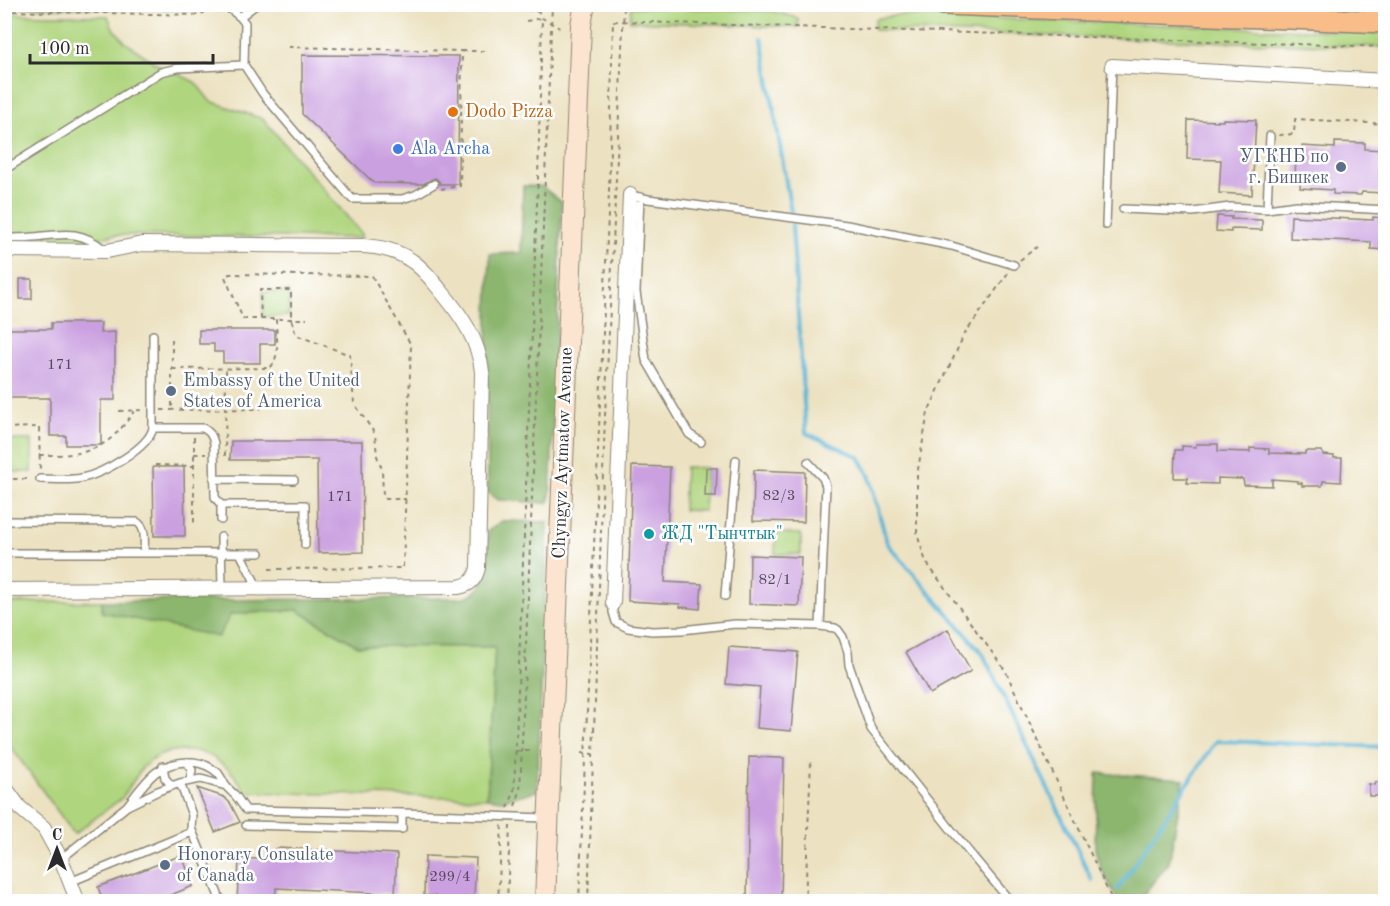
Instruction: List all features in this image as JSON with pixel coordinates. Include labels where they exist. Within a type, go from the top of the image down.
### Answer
[{"type":"main road","name":"Chyngyz Aytmatov Avenue","points":[[545,902],[581,26],[585,4]]},
{"type":"main road","points":[[944,4],[1386,22]]},
{"type":"street","points":[[1112,66],[1386,81]]},
{"type":"street","points":[[613,603],[635,196]]},
{"type":"street","points":[[4,250],[107,251],[142,244],[364,246],[389,250],[423,269],[459,314],[473,338],[481,361],[482,372],[478,568],[471,583],[465,586],[4,590]]},
{"type":"street","points":[[4,786],[20,808],[44,828],[62,859],[78,902]]},
{"type":"lane","points":[[224,4],[245,23],[244,65],[263,94],[352,199],[402,199],[415,195],[434,184]]},
{"type":"lane","points":[[240,17],[257,4]]},
{"type":"lane","points":[[4,170],[161,72],[178,68],[244,65]]},
{"type":"lane","points":[[1106,225],[1112,66]]},
{"type":"lane","points":[[1267,208],[1270,136]]},
{"type":"lane","points":[[702,442],[689,434],[646,360],[636,292],[635,196],[848,225],[952,246],[1014,265]]},
{"type":"lane","points":[[1123,209],[1193,212],[1230,207],[1267,208],[1296,205],[1386,210]]},
{"type":"lane","points":[[4,238],[70,233],[98,244],[107,251]]},
{"type":"lane","points":[[40,479],[82,478],[103,471],[122,460],[149,439],[153,428],[153,335]]},
{"type":"lane","points":[[153,428],[203,428],[209,431],[214,443],[214,497],[220,505],[221,520]]},
{"type":"lane","points":[[725,596],[736,460]]},
{"type":"lane","points":[[808,462],[823,478],[826,486],[820,626]]},
{"type":"lane","points":[[214,479],[294,480]]},
{"type":"lane","points":[[220,505],[305,505],[305,545]]},
{"type":"lane","points":[[4,521],[137,522],[144,530],[144,553]]},
{"type":"lane","points":[[221,537],[222,588]]},
{"type":"lane","points":[[240,553],[258,588]]},
{"type":"lane","points":[[4,554],[260,553]]},
{"type":"lane","points":[[613,603],[616,622],[621,626],[652,631],[735,624],[820,626],[838,630],[843,637],[849,665],[871,729],[1011,902]]},
{"type":"lane","points":[[187,762],[192,770],[190,780]]},
{"type":"lane","points":[[127,806],[145,782],[163,766],[198,762],[207,765],[218,774],[246,810],[548,818]]},
{"type":"lane","points":[[163,766],[165,778],[172,786]]},
{"type":"lane","points":[[62,859],[127,806],[158,791],[190,780],[201,779],[226,786]]},
{"type":"lane","points":[[180,783],[192,815],[192,832],[220,899],[215,902]]},
{"type":"lane","points":[[246,825],[402,829],[402,813]]},
{"type":"lane","points":[[70,882],[192,832]]},
{"type":"path","points":[[4,11],[200,15],[218,4]]},
{"type":"path","points":[[257,4],[527,10],[538,12],[542,18],[560,28]]},
{"type":"path","points":[[498,902],[502,823],[520,792],[552,5]]},
{"type":"path","points":[[588,902],[607,381],[624,6]]},
{"type":"path","points":[[526,21],[542,18]]},
{"type":"path","points":[[507,902],[510,823],[508,816],[514,792],[516,751],[542,18]]},
{"type":"path","points":[[579,902],[609,190],[613,21],[1386,47]]},
{"type":"path","points":[[288,48],[484,51]]},
{"type":"path","points":[[415,195],[460,186],[462,51]]},
{"type":"path","points":[[1270,136],[1294,134],[1295,119],[1386,124]]},
{"type":"path","points":[[1037,247],[1014,265],[964,336],[928,412],[917,475],[917,534],[926,562],[1005,670],[1113,902]]},
{"type":"path","points":[[268,569],[403,568],[411,345],[372,276],[226,275],[225,280],[243,319],[307,319]]},
{"type":"path","points":[[261,319],[260,290],[291,290],[291,319],[296,335],[350,356],[354,403],[375,434],[377,456],[382,469],[382,496],[386,499],[406,499]]},
{"type":"path","points":[[172,369],[270,368],[276,356],[276,319]]},
{"type":"path","points":[[172,339],[172,410]]},
{"type":"path","points":[[225,455],[226,369]]},
{"type":"path","points":[[119,411],[261,409]]},
{"type":"path","points":[[39,454],[63,455],[95,449],[117,433],[134,411]]},
{"type":"path","points":[[4,428],[39,427],[40,479],[4,479]]},
{"type":"path","points":[[194,428],[194,526]]},
{"type":"path","points":[[155,465],[194,466]]},
{"type":"path","points":[[516,751],[530,752]]},
{"type":"path","points":[[581,753],[593,754]]},
{"type":"path","points":[[805,902],[811,760]]},
{"type":"green space","points":[[5,4],[211,5],[199,10],[5,7]]},
{"type":"green space","points":[[1182,5],[1385,6],[1386,14]]},
{"type":"green space","points":[[631,7],[773,11],[798,18],[798,27],[630,21]]},
{"type":"green space","points":[[5,14],[108,16],[112,26],[125,42],[157,64],[195,82],[210,101],[263,119],[362,234],[361,238],[115,235],[67,244],[5,243]]},
{"type":"green space","points":[[899,15],[1385,33],[1385,47],[874,30],[875,19]]},
{"type":"green space","points":[[523,186],[541,186],[562,202],[550,500],[547,503],[499,500],[488,492],[487,347],[490,254],[521,253]]},
{"type":"green space","points":[[263,292],[289,292],[289,316],[263,317]]},
{"type":"green space","points":[[5,440],[32,440],[32,472],[5,472]]},
{"type":"green space","points":[[685,467],[706,468],[704,511],[683,510]]},
{"type":"green space","points":[[502,521],[548,522],[537,791],[502,800],[487,798],[495,647],[358,646],[297,610],[231,614],[218,637],[102,612],[102,601],[465,597],[480,587],[486,569],[489,530]]},
{"type":"green space","points":[[776,533],[801,534],[801,554],[775,554]]},
{"type":"green space","points":[[102,601],[103,613],[231,614],[297,610],[358,646],[495,647],[487,798],[247,792],[230,770],[211,756],[197,751],[172,751],[150,761],[142,768],[122,798],[74,834],[5,739],[4,603]]},
{"type":"green space","points":[[1097,773],[1184,779],[1169,863],[1138,901],[1118,901],[1100,866],[1095,849]]},
{"type":"building","name":"Ala Archa","points":[[302,55],[459,56],[458,184],[440,184],[435,178],[423,184],[374,183],[302,114]]},
{"type":"building","points":[[1223,119],[1256,120],[1252,195],[1219,193],[1221,160],[1187,159],[1188,120],[1223,121]]},
{"type":"building","name":"УГКНБ по г. Бишкек","points":[[1335,142],[1365,143],[1365,149],[1386,150],[1386,193],[1333,194],[1333,190],[1300,188],[1301,176],[1295,176],[1296,159],[1301,159],[1302,146],[1335,148]]},
{"type":"building","points":[[1217,216],[1262,220],[1262,230],[1216,231]]},
{"type":"building","points":[[1291,216],[1373,220],[1373,217],[1386,218],[1386,250],[1371,249],[1371,242],[1290,238]]},
{"type":"building","points":[[20,279],[32,279],[32,299],[20,299]]},
{"type":"building","points":[[51,323],[101,323],[100,333],[115,332],[115,400],[101,400],[101,445],[66,445],[66,436],[50,436],[50,398],[4,398],[4,329],[51,329]]},
{"type":"building","points":[[199,330],[275,330],[275,344],[260,344],[260,363],[223,363],[223,352],[214,352],[214,344],[199,344]]},
{"type":"building","points":[[231,441],[362,441],[363,552],[318,553],[317,460],[230,460]]},
{"type":"building","points":[[1196,444],[1218,444],[1218,451],[1250,452],[1250,448],[1269,449],[1269,453],[1305,454],[1305,451],[1322,451],[1323,455],[1342,458],[1341,482],[1323,481],[1322,486],[1302,486],[1302,483],[1298,481],[1272,479],[1272,486],[1244,485],[1243,479],[1218,478],[1218,484],[1187,483],[1188,478],[1174,478],[1175,450],[1182,450],[1182,446],[1196,447]]},
{"type":"building","name":"ЖД \"Тынчтык\"","points":[[632,466],[670,467],[665,582],[702,584],[700,609],[680,607],[680,604],[628,601]]},
{"type":"building","points":[[153,467],[184,467],[185,536],[154,536]]},
{"type":"building","points":[[706,468],[717,468],[716,496],[705,496]]},
{"type":"building","points":[[754,470],[805,472],[804,522],[753,521]]},
{"type":"building","points":[[750,555],[801,557],[799,606],[749,604]]},
{"type":"building","points":[[948,629],[971,671],[930,694],[906,652]]},
{"type":"building","points":[[729,647],[798,652],[791,731],[757,728],[760,687],[726,684]]},
{"type":"building","points":[[749,757],[784,758],[781,902],[747,902]]},
{"type":"building","points":[[1376,782],[1386,782],[1386,796],[1369,796],[1369,784],[1375,785]]},
{"type":"building","points":[[197,788],[224,797],[230,803],[240,822],[215,832]]},
{"type":"building","points":[[278,848],[397,854],[395,894],[276,888],[275,902],[237,902],[239,858],[278,860]]},
{"type":"building","points":[[182,855],[193,886],[153,902],[103,902],[98,887]]},
{"type":"building","points":[[425,856],[476,858],[474,898],[464,897],[464,902],[435,902],[435,896],[424,896]]},
{"type":"waterway","points":[[762,38],[791,212]]},
{"type":"waterway","points":[[792,225],[806,433],[859,457],[869,475],[887,543],[983,654],[1092,880]]},
{"type":"waterway","points":[[1118,889],[1216,741],[1386,747]]},
{"type":"place","name":"Dodo Pizza","points":[[453,112]]},
{"type":"place","name":"Ala Archa","points":[[398,149]]},
{"type":"place","name":"УГКНБ по г. Бишкек","points":[[1341,167]]},
{"type":"place","name":"Embassy of the United States of America","points":[[171,391]]},
{"type":"place","name":"ЖД \"Тынчтык\"","points":[[649,534]]},
{"type":"place","name":"Honorary Consulate of Canada","points":[[165,865]]}]
